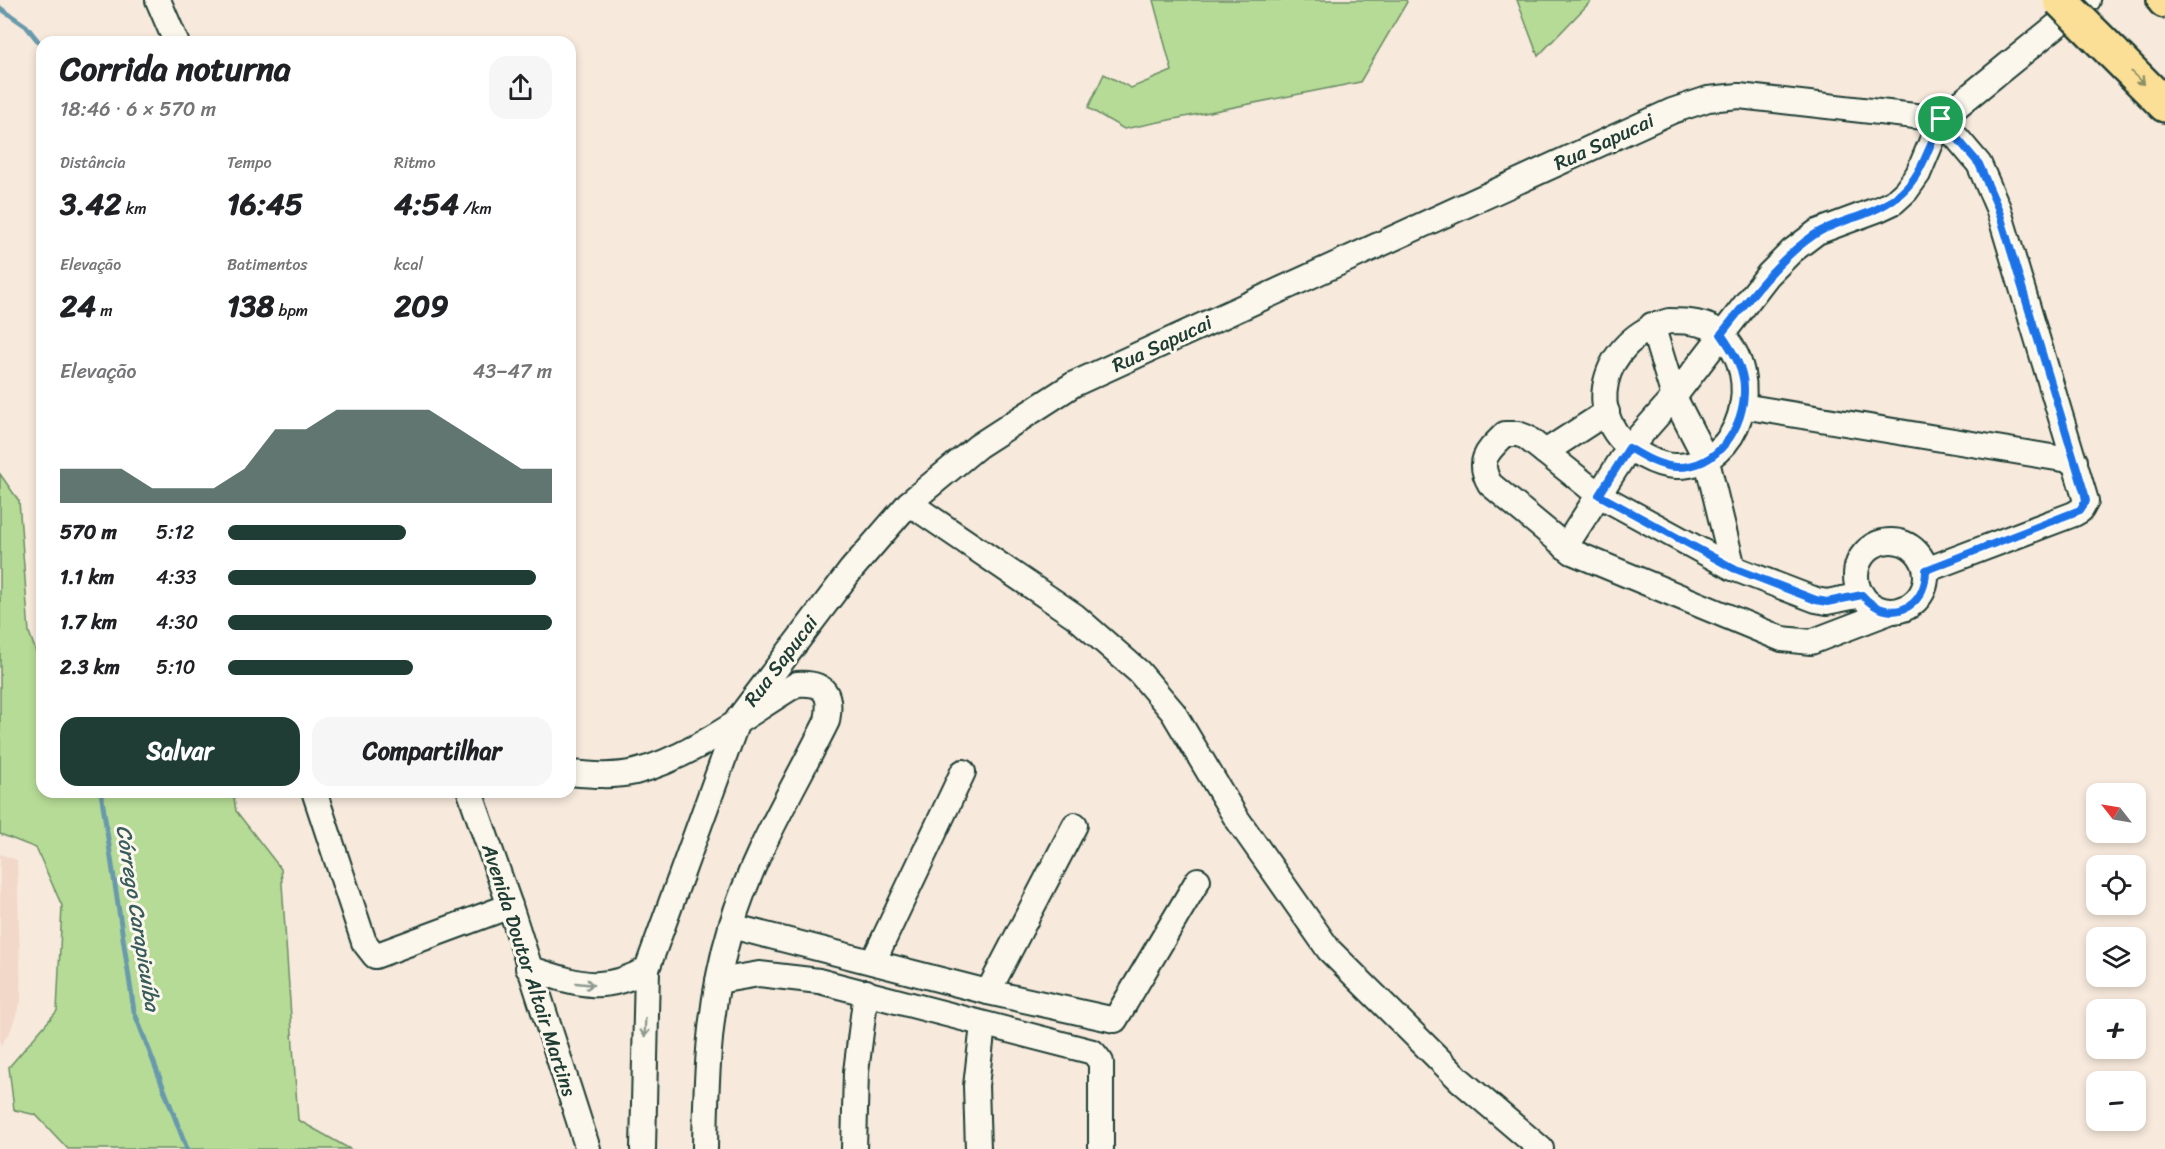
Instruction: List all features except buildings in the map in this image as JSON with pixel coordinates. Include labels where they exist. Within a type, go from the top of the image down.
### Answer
[{"type":"highway","points":[[2060,0],[2165,105]]},
{"type":"street","points":[[158,0],[173,36]]},
{"type":"street","points":[[1565,547],[1629,448],[1674,397],[1768,275],[1792,251],[1817,232],[1894,202],[1906,191],[1918,174],[1941,119],[2088,0]]},
{"type":"street","name":"Rua Sapucai","points":[[643,1149],[647,969],[738,719],[850,570],[909,503],[978,446],[1074,384],[1672,111],[1708,99],[1739,96],[1941,119]]},
{"type":"street","points":[[1926,570],[2080,510],[2086,501],[1998,208],[1979,164],[1941,119]]},
{"type":"street","points":[[1669,321],[1688,321],[1705,325],[1721,334],[1734,352],[1744,388],[1736,427],[1724,446],[1707,461],[1677,467],[1629,448],[1615,431],[1607,412],[1605,388],[1610,368],[1627,343],[1652,326],[1669,321]]},
{"type":"street","points":[[1652,326],[1674,397],[1707,461],[1733,568]]},
{"type":"street","points":[[1742,406],[2075,461]]},
{"type":"street","points":[[1545,452],[1607,412]]},
{"type":"street","points":[[1862,595],[1827,602],[1816,600],[1733,568],[1599,495],[1526,437],[1518,434],[1505,434],[1484,459],[1483,471],[1490,484],[1565,547],[1590,561],[1782,639],[1811,642],[1914,603],[1926,582],[1926,570],[1922,560],[1907,545],[1897,542],[1875,545],[1860,561],[1857,572],[1862,595],[1870,604],[1892,611]]},
{"type":"street","points":[[909,503],[1075,616],[1139,672],[1173,712],[1235,816],[1329,950],[1460,1080],[1541,1149]]},
{"type":"street","points":[[576,774],[600,776],[634,772],[680,756],[797,684],[811,683],[825,690],[831,702],[827,721],[758,856],[731,926],[718,981],[706,1060],[705,1149]]},
{"type":"street","points":[[873,962],[963,772]]},
{"type":"street","points":[[316,798],[364,942],[375,956],[510,906]]},
{"type":"street","name":"Avenida Doutor Altair Martins","points":[[472,798],[510,906],[528,968],[588,1149]]},
{"type":"street","points":[[988,992],[1075,825]]},
{"type":"street","points":[[731,926],[988,992],[1114,1020],[1198,880]]},
{"type":"street","points":[[528,968],[574,982],[602,985],[625,982],[647,969]]},
{"type":"street","points":[[718,981],[759,974],[819,981],[1093,1052],[1101,1062],[1101,1149]]},
{"type":"street","points":[[854,1149],[856,1072],[866,992]]},
{"type":"street","points":[[978,1149],[976,1086],[983,1025]]},
{"type":"shaded area","points":[[0,854],[17,860],[21,1001],[10,1032],[0,1046]]},
{"type":"green space","points":[[1153,0],[1406,0],[1407,2],[1360,82],[1124,129],[1088,108],[1104,74],[1131,88],[1172,71]]},
{"type":"green space","points":[[1517,0],[1592,0],[1538,56]]},
{"type":"green space","points":[[0,474],[19,501],[29,632],[36,652],[36,798],[234,798],[236,811],[281,869],[298,1120],[350,1149],[68,1149],[36,1115],[14,1110],[9,1067],[57,1011],[62,906],[36,848],[0,834]]},
{"type":"waterway","points":[[0,8],[26,26],[36,38]]},
{"type":"waterway","name":"Córrego Carapicuíba","points":[[102,798],[134,1011],[187,1149]]},
{"type":"route","points":[[1941,119],[1979,164],[1998,208],[2085,495],[2086,501],[2080,510],[1926,570],[1926,582],[1922,594],[1904,609],[1892,611],[1870,604],[1862,595],[1827,602],[1816,600],[1733,568],[1599,495],[1629,448],[1660,464],[1677,467],[1707,461],[1724,446],[1736,427],[1744,388],[1734,352],[1721,334],[1768,275],[1792,251],[1817,232],[1879,209],[1894,202],[1906,191],[1918,174],[1941,119]]}]
